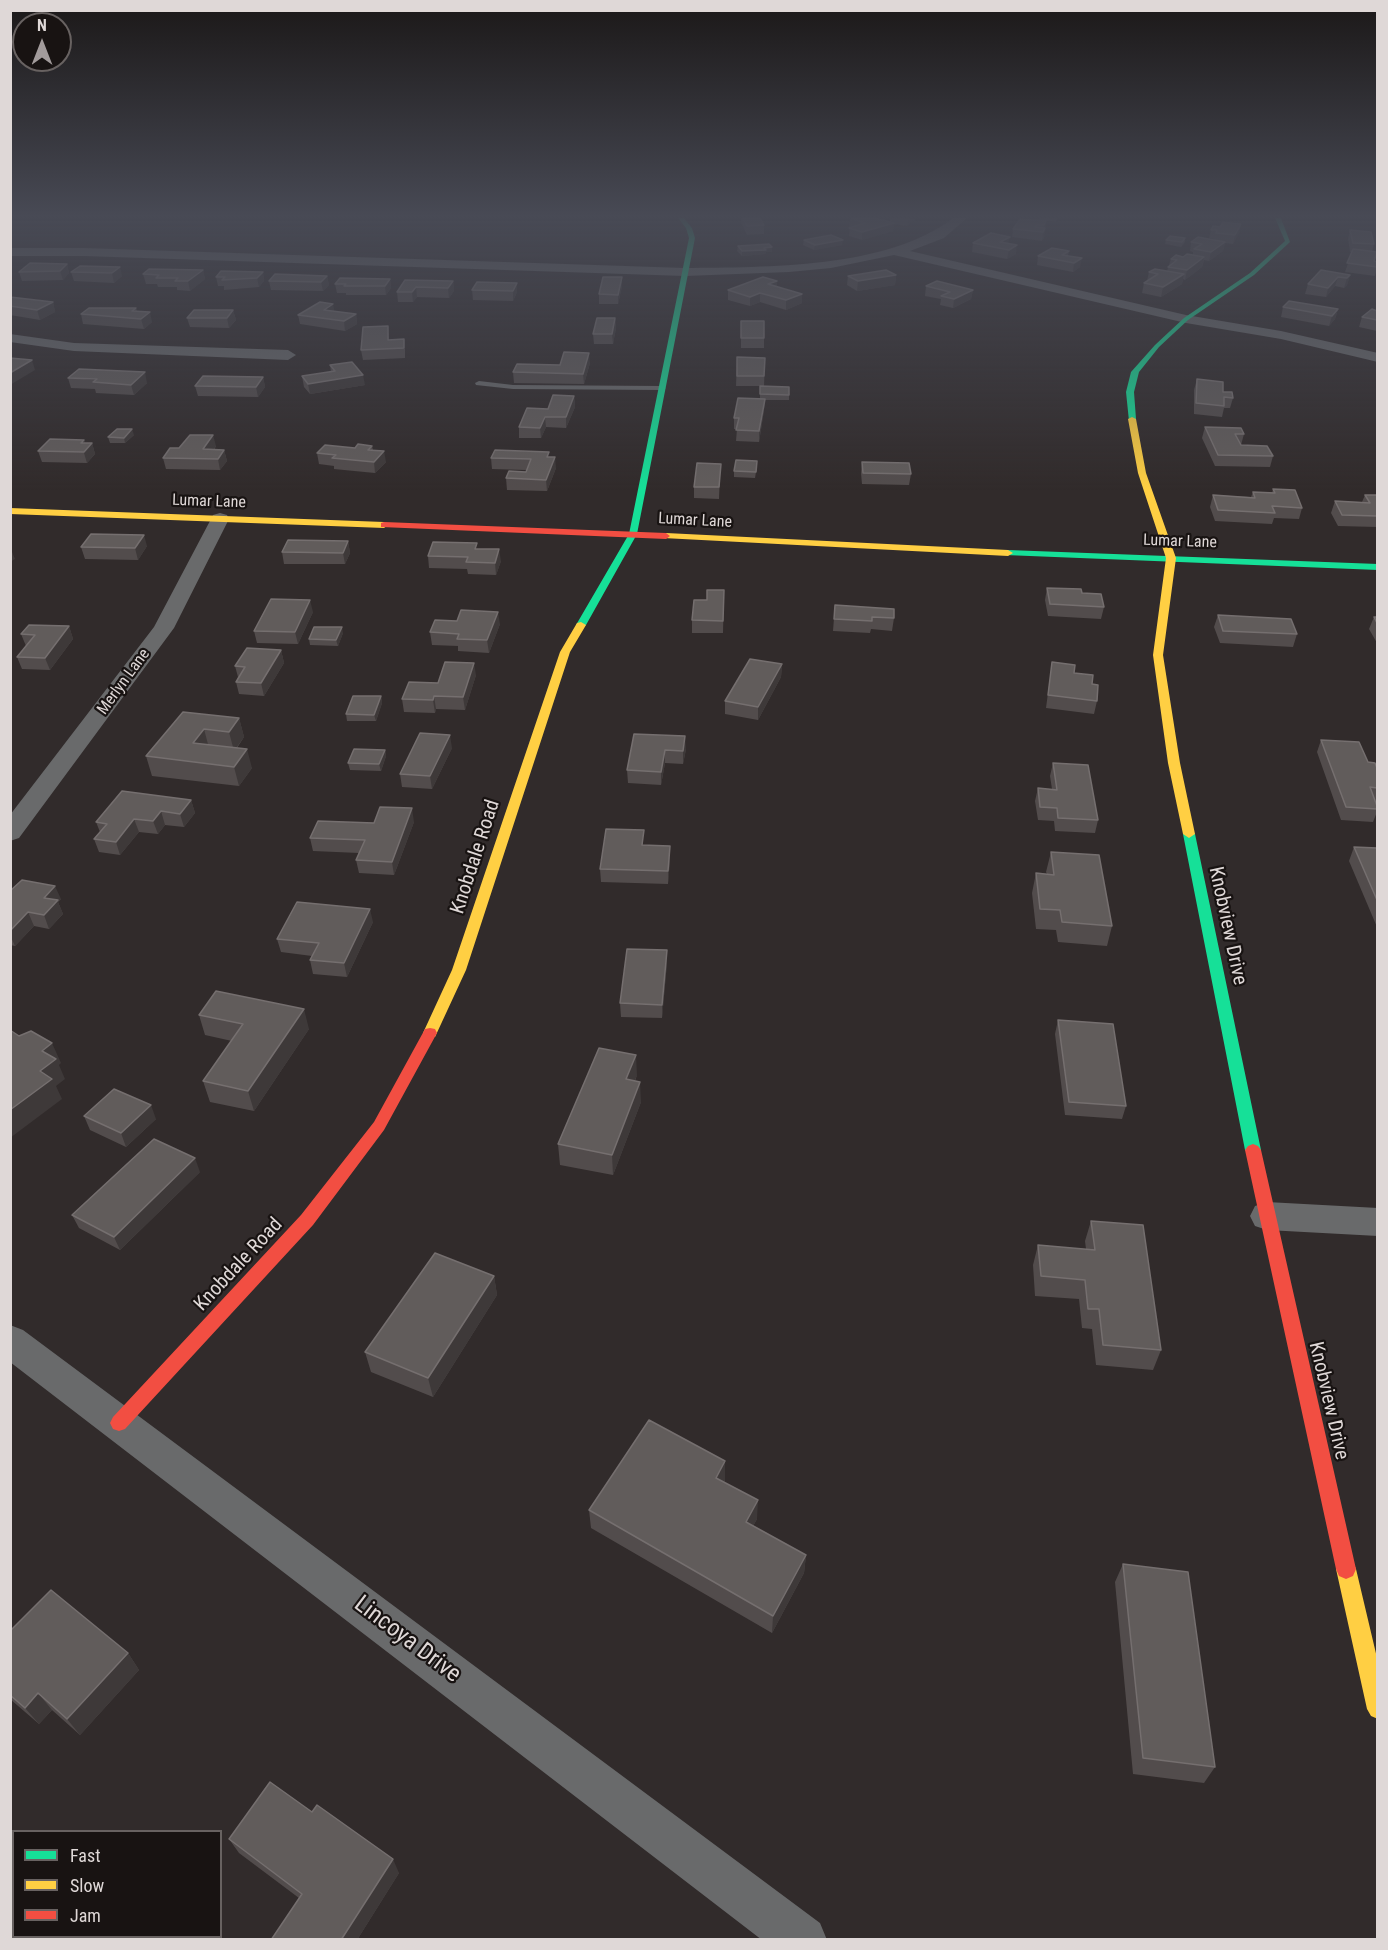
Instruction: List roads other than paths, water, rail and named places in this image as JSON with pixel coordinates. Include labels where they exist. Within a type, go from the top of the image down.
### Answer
[{"type":"street","name":"Knobdale Road","points":[[119,1423],[307,1220],[379,1126],[443,1008],[459,970],[565,652],[633,534],[678,309]]},
{"type":"street","points":[[1143,309],[1186,319],[1281,335],[1377,358]]},
{"type":"street","name":"Knobview Drive","points":[[1201,309],[1186,319],[1157,346],[1135,372],[1130,392],[1142,473],[1171,558],[1158,655],[1176,773],[1267,1216],[1377,1709]]},
{"type":"street","points":[[10,338],[74,347],[288,355]]},
{"type":"street","name":"Lumar Lane","points":[[10,511],[633,534],[861,547],[1377,567]]},
{"type":"street","name":"Merlyn Lane","points":[[10,833],[164,628],[220,519]]},
{"type":"street","points":[[1267,1216],[1377,1222]]},
{"type":"street","name":"Lincoya Drive","points":[[10,1341],[803,1940]]},
{"type":"lane","points":[[479,383],[513,387],[662,388]]}]
